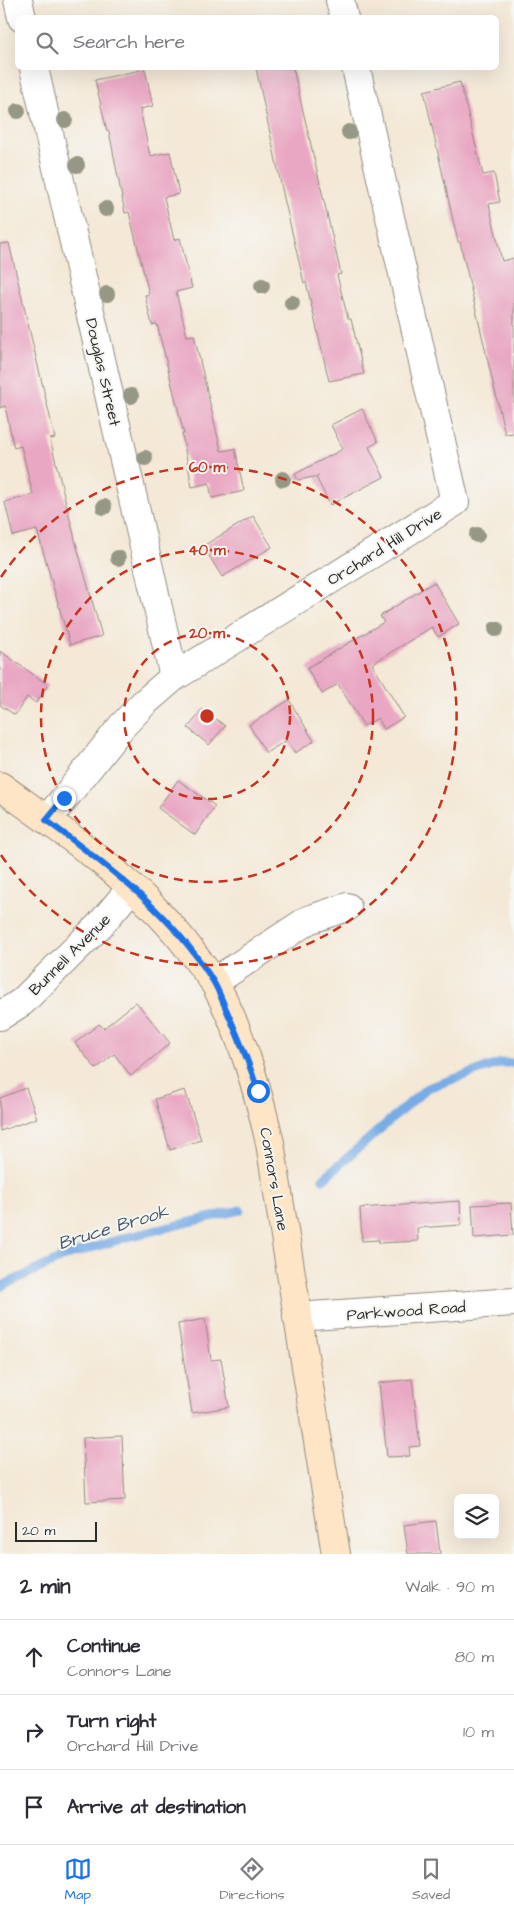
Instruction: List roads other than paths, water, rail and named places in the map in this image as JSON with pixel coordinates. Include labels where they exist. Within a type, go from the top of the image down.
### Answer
[{"type":"street","points":[[18,0],[21,15]]},
{"type":"street","points":[[340,0],[343,15]]},
{"type":"street","name":"Douglas Street","points":[[34,70],[174,677]]},
{"type":"street","name":"Orchard Hill Drive","points":[[46,820],[122,726],[144,703],[174,677],[455,502],[356,70]]},
{"type":"street","name":"Connors Lane","points":[[0,786],[132,887],[160,913],[190,948],[214,982],[246,1053],[258,1091],[270,1143],[336,1554]]},
{"type":"street","name":"Bunnell Avenue","points":[[0,1016],[22,1002],[100,925],[132,887]]},
{"type":"street","points":[[214,982],[308,920],[347,907]]},
{"type":"street","name":"Parkwood Road","points":[[297,1317],[514,1302]]},
{"type":"waterway","name":"Bruce Brook","points":[[323,1179],[427,1088],[501,1063],[514,1063]]},
{"type":"waterway","name":"Bruce Brook","points":[[0,1287],[66,1256],[124,1238],[240,1210]]}]
